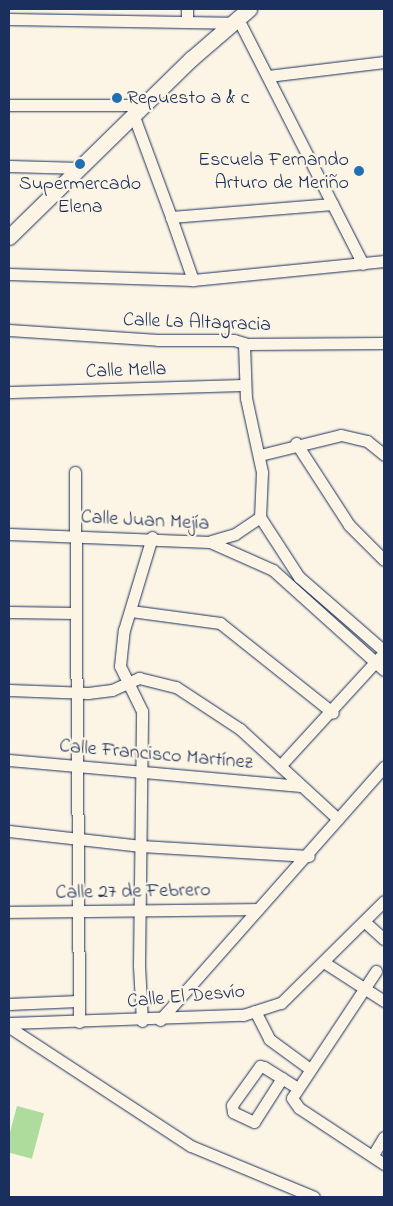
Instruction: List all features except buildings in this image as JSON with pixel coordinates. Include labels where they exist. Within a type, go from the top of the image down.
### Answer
[{"type":"main road","points":[[9,237],[138,110],[239,16]]},
{"type":"street","points":[[186,22],[187,9]]},
{"type":"street","points":[[9,19],[186,22],[239,16],[362,264]]},
{"type":"street","points":[[268,76],[384,62]]},
{"type":"street","points":[[9,104],[138,110],[171,217],[193,280]]},
{"type":"street","points":[[9,166],[81,168]]},
{"type":"street","points":[[171,217],[332,204]]},
{"type":"street","points":[[9,274],[193,280],[384,261]]},
{"type":"street","name":"Calle La Altagracia","points":[[9,330],[244,344],[384,343]]},
{"type":"street","points":[[244,344],[245,385],[260,455],[260,516],[299,577],[384,651],[333,713],[280,766]]},
{"type":"street","name":"Calle Mella","points":[[9,392],[245,385]]},
{"type":"street","points":[[260,455],[323,436],[354,436],[384,455]]},
{"type":"street","points":[[296,443],[349,525],[384,560]]},
{"type":"street","points":[[75,472],[73,536],[78,768],[77,912],[79,1022]]},
{"type":"street","points":[[210,542],[235,534],[260,516]]},
{"type":"street","name":"Calle Juan Mejía","points":[[9,534],[152,538],[210,542],[272,570],[384,670]]},
{"type":"street","points":[[142,1021],[139,910],[142,711],[126,685],[121,646],[152,538]]},
{"type":"street","points":[[131,611],[220,623],[333,713]]},
{"type":"street","points":[[9,612],[75,613]]},
{"type":"street","points":[[9,690],[76,693],[126,685],[139,678],[176,687],[240,729],[338,819]]},
{"type":"street","name":"Calle Francisco Martínez","points":[[9,760],[142,774],[301,786]]},
{"type":"street","points":[[160,1020],[258,909],[309,856],[338,819],[384,767]]},
{"type":"street","points":[[9,831],[141,846],[309,856]]},
{"type":"street","name":"Calle El Desvío","points":[[9,1025],[160,1020],[255,1011],[281,1002],[366,923],[384,901]]},
{"type":"street","name":"Calle 27 de Febrero","points":[[9,912],[258,909]]},
{"type":"street","points":[[366,923],[384,939]]},
{"type":"street","points":[[325,963],[384,1001]]},
{"type":"street","points":[[376,971],[310,1068],[292,1098],[299,1108],[384,1164]]},
{"type":"street","points":[[9,1004],[78,1002]]},
{"type":"street","points":[[255,1011],[269,1039],[310,1068]]},
{"type":"street","points":[[9,1025],[190,1146],[314,1197]]},
{"type":"street","points":[[282,1078],[254,1122],[233,1112],[232,1105],[257,1067],[282,1078],[297,1088]]},
{"type":"street","points":[[373,1155],[384,1137]]},
{"type":"green space","points":[[17,1106],[44,1113],[32,1159],[9,1153],[9,1136]]},
{"type":"place","name":"Repuesto a & c","points":[[117,98]]},
{"type":"place","name":"Supermercado Elena","points":[[80,164]]},
{"type":"place","name":"Escuela Fernando Arturo de Meriño","points":[[359,171]]}]
